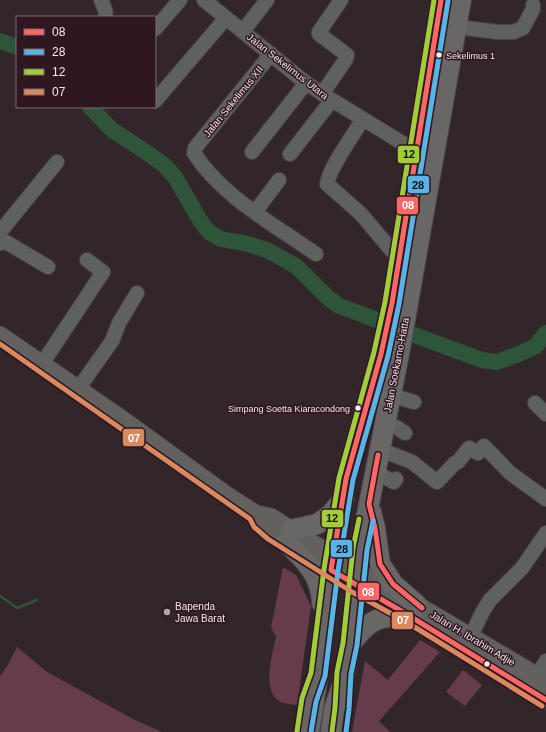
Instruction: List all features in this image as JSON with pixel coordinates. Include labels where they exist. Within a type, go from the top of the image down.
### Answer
[{"type":"highway","name":"Jalan Soekarno-Hatta","points":[[400,305],[400,259],[441,0]]},
{"type":"highway","name":"Jalan Soekarno-Hatta","points":[[309,732],[318,675],[332,563],[344,499],[346,479],[354,449],[390,353],[457,27],[461,0]]},
{"type":"highway","name":"Jalan Soekarno-Hatta","points":[[331,732],[334,710],[343,683],[350,644],[360,549],[391,395],[390,353]]},
{"type":"highway","points":[[322,637],[322,594],[316,578],[307,562],[289,536],[317,524],[329,516],[344,499]]},
{"type":"highway","points":[[350,644],[362,629],[376,619],[414,611],[380,564],[375,528],[369,504]]},
{"type":"main road","name":"Jalan H. Ibrahim Adjie","points":[[0,335],[256,514],[259,522],[264,526],[289,536],[357,579],[414,611],[471,636],[542,678]]},
{"type":"main road","name":"Jalan H. Ibrahim Adjie","points":[[414,611],[456,646],[546,700]]},
{"type":"main road","name":"Jalan Soekarno-Hatta","points":[[304,732],[309,700],[318,675]]},
{"type":"main road","name":"Jalan Soekarno-Hatta","points":[[339,732],[343,683]]},
{"type":"street","points":[[101,0],[105,10],[105,16]]},
{"type":"street","points":[[156,28],[180,0]]},
{"type":"street","name":"Jalan Sekelimus Utara","points":[[205,0],[306,83],[417,152]]},
{"type":"street","points":[[243,31],[266,0]]},
{"type":"street","points":[[290,154],[327,97],[348,55],[319,34],[341,0]]},
{"type":"street","points":[[457,27],[498,32],[513,32],[523,28],[533,9],[533,5]]},
{"type":"street","points":[[156,100],[226,18]]},
{"type":"street","name":"Jalan Sekelimus XII","points":[[255,212],[231,194],[194,154],[195,148],[271,54]]},
{"type":"street","points":[[252,152],[306,83]]},
{"type":"street","points":[[363,119],[339,157],[327,184],[361,214],[400,259]]},
{"type":"street","points":[[0,232],[57,162]]},
{"type":"street","points":[[279,180],[255,212],[316,254]]},
{"type":"street","points":[[0,243],[6,242],[48,267]]},
{"type":"street","points":[[42,364],[103,272],[87,260]]},
{"type":"street","points":[[81,391],[83,382],[112,341],[119,323],[137,294]]},
{"type":"street","points":[[391,395],[414,402]]},
{"type":"street","points":[[535,403],[546,414]]},
{"type":"street","points":[[384,426],[396,427],[405,433]]},
{"type":"street","points":[[379,449],[412,462],[437,482],[455,462],[458,462],[469,448],[478,453],[484,446],[510,473],[546,499]]},
{"type":"street","points":[[375,472],[394,482],[396,479]]},
{"type":"street","points":[[471,636],[490,600],[522,568],[534,553],[546,533]]},
{"type":"street","points":[[542,678],[546,661]]},
{"type":"shaded area","points":[[283,567],[296,575],[311,606],[297,705],[283,703],[275,697],[271,690],[269,681],[276,636],[271,628]]},
{"type":"shaded area","points":[[420,640],[440,652],[379,721],[390,732],[352,732],[365,661],[388,680]]},
{"type":"shaded area","points":[[17,647],[47,672],[133,719],[162,732],[0,732],[0,676]]},
{"type":"shaded area","points":[[463,670],[482,685],[465,706],[446,692]]},
{"type":"waterway","points":[[0,41],[16,47]]},
{"type":"waterway","points":[[91,108],[112,130],[164,165],[175,177],[201,222],[209,232],[221,239],[248,244],[267,250],[296,266],[327,297],[339,306],[482,360],[497,362],[536,346],[546,333]]},
{"type":"waterway","points":[[0,596],[17,608],[37,600]]},
{"type":"transit line","name":"12","points":[[297,731],[302,698],[311,673],[324,569],[339,478],[374,352],[385,302],[434,0]]},
{"type":"transit line","name":"08","points":[[441,0],[392,303],[381,354],[346,479],[331,570],[403,612],[546,700]]},
{"type":"transit line","name":"28","points":[[311,732],[316,702],[325,676],[338,571],[353,480],[388,356],[399,304],[448,1]]},
{"type":"transit line","name":"07","points":[[0,344],[250,519],[254,527],[268,539],[352,592],[408,623],[542,706]]},
{"type":"transit line","name":"08","points":[[378,455],[369,504],[375,528],[380,564],[393,584],[422,608]]},
{"type":"transit line","name":"12","points":[[332,731],[337,672],[343,643],[353,548],[359,519]]},
{"type":"transit line","name":"28","points":[[346,732],[351,674],[357,645],[367,550],[373,521]]},
{"type":"place","name":"Sekelimus 1","points":[[439,55]]},
{"type":"place","name":"Simpang Soetta Kiaracondong","points":[[358,408]]},
{"type":"place","name":"Bapenda Jawa Barat","points":[[167,612]]}]
